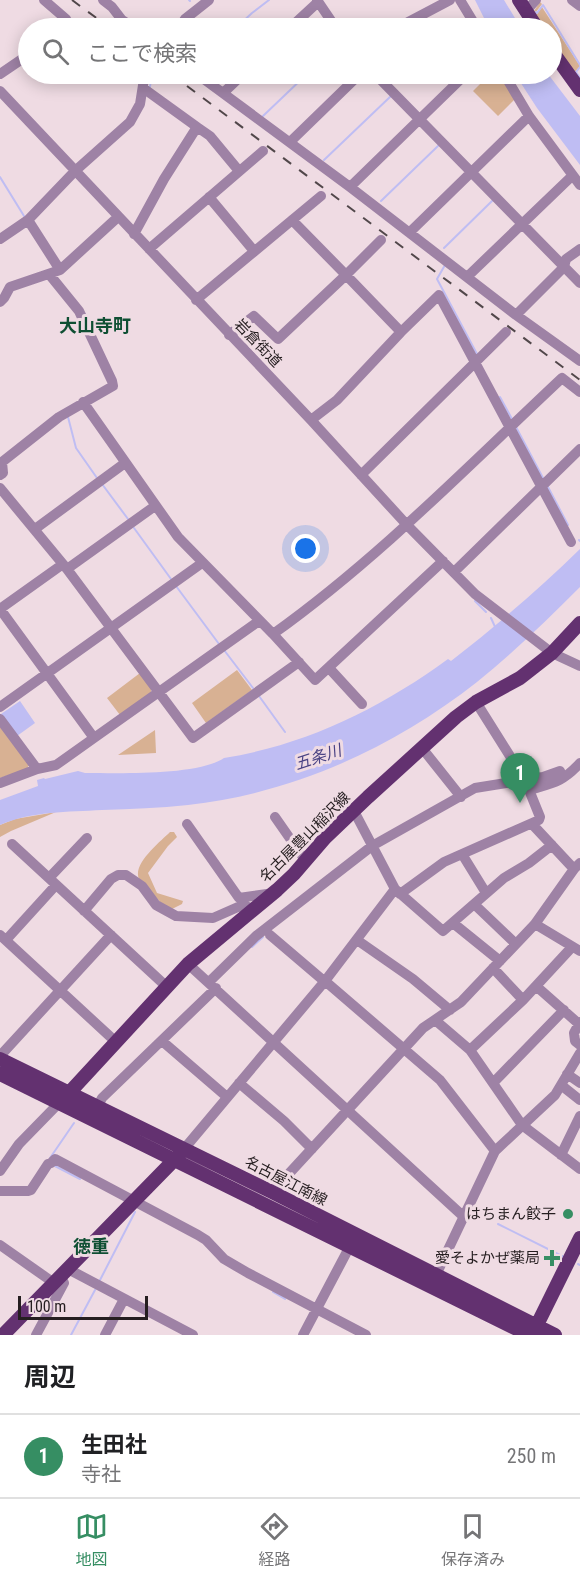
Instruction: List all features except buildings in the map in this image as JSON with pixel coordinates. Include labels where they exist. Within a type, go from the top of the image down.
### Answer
[{"type":"main road","points":[[562,65],[580,90]]},
{"type":"main road","name":"名古屋豊山稲沢線","points":[[64,1098],[188,964],[274,893],[325,838],[422,748],[476,702],[520,678],[552,653],[580,623]]},
{"type":"main road","name":"名古屋江南線","points":[[0,1057],[64,1098],[98,1107],[350,1246],[532,1332],[555,1335]]},
{"type":"main road","name":"名古屋江南線","points":[[0,1074],[64,1098],[180,1154],[272,1192],[436,1275],[532,1332]]},
{"type":"main road","points":[[3,1335],[180,1154]]},
{"type":"main road","points":[[532,1332],[580,1238]]},
{"type":"street","points":[[44,0],[65,18]]},
{"type":"street","points":[[416,18],[450,0]]},
{"type":"street","points":[[460,0],[471,18]]},
{"type":"street","points":[[522,6],[536,0]]},
{"type":"street","points":[[573,0],[580,6]]},
{"type":"street","points":[[300,18],[317,1],[329,18]]},
{"type":"street","points":[[111,2],[121,18]]},
{"type":"street","points":[[186,18],[201,2]]},
{"type":"street","points":[[0,74],[18,62]]},
{"type":"street","points":[[2,234],[28,220],[75,171],[130,122],[140,104],[142,84]]},
{"type":"street","points":[[149,84],[210,136],[239,171]]},
{"type":"street","points":[[210,84],[410,232],[516,315],[579,359]]},
{"type":"street","points":[[223,93],[232,84]]},
{"type":"street","points":[[290,142],[350,84]]},
{"type":"street","points":[[385,84],[580,283]]},
{"type":"street","points":[[350,187],[455,84]]},
{"type":"street","points":[[510,84],[529,116],[580,185]]},
{"type":"street","name":"岩倉街道","points":[[0,91],[311,420],[407,525],[475,594],[552,653]]},
{"type":"street","points":[[410,232],[529,116]]},
{"type":"street","points":[[134,234],[164,179],[197,127]]},
{"type":"street","points":[[148,249],[263,151]]},
{"type":"street","points":[[467,277],[572,176]]},
{"type":"street","points":[[196,300],[321,196]]},
{"type":"street","points":[[209,197],[254,251]]},
{"type":"street","points":[[0,302],[10,287],[60,270],[118,217]]},
{"type":"street","points":[[28,220],[60,270]]},
{"type":"street","points":[[292,220],[401,332]]},
{"type":"street","points":[[229,335],[254,316],[278,339],[381,240]]},
{"type":"street","points":[[516,315],[564,267],[566,259],[580,249]]},
{"type":"street","points":[[0,475],[3,473],[3,462],[60,417],[112,386],[112,381],[79,311],[49,274]]},
{"type":"street","points":[[311,420],[337,400],[439,295],[571,542]]},
{"type":"street","points":[[361,475],[506,332]]},
{"type":"street","points":[[273,634],[307,609],[407,525],[562,378],[580,392]]},
{"type":"street","points":[[83,402],[178,537],[315,680],[443,561]]},
{"type":"street","points":[[454,572],[580,449]]},
{"type":"street","points":[[34,529],[125,463]]},
{"type":"street","points":[[0,488],[65,566],[193,738],[299,662]]},
{"type":"street","points":[[94,738],[0,609],[155,506]]},
{"type":"street","points":[[1,707],[202,563]]},
{"type":"street","points":[[0,783],[37,769],[57,765],[259,621]]},
{"type":"street","points":[[552,653],[580,666]]},
{"type":"street","points":[[329,668],[362,704]]},
{"type":"street","points":[[180,1154],[397,892],[444,862],[539,820],[540,817],[527,785],[476,702]]},
{"type":"street","points":[[0,719],[37,769]]},
{"type":"street","points":[[422,748],[461,797]]},
{"type":"street","points":[[98,1107],[102,1098],[162,1041],[256,936],[374,849],[475,789],[560,780],[570,775],[580,763]]},
{"type":"street","points":[[527,785],[561,771]]},
{"type":"street","points":[[354,811],[397,892],[443,932],[504,878],[529,863],[552,845]]},
{"type":"street","points":[[275,817],[305,860]]},
{"type":"street","points":[[187,824],[239,898],[274,893]]},
{"type":"street","points":[[272,1192],[423,1028],[461,1002],[535,924],[577,866],[532,824]]},
{"type":"street","points":[[87,838],[3,940],[116,1042]]},
{"type":"street","points":[[12,844],[167,987]]},
{"type":"street","points":[[462,854],[486,893]]},
{"type":"street","points":[[84,911],[111,879],[118,875],[126,875],[142,886],[156,905],[177,916],[213,918],[237,907],[246,906],[254,910]]},
{"type":"street","points":[[474,904],[516,944]]},
{"type":"street","points":[[453,923],[496,965],[523,1000]]},
{"type":"street","points":[[470,1050],[576,949],[535,924]]},
{"type":"street","points":[[270,935],[440,1080],[495,1151]]},
{"type":"street","points":[[0,1057],[111,936]]},
{"type":"street","points":[[357,940],[413,979],[450,1010]]},
{"type":"street","points":[[188,964],[464,1217]]},
{"type":"street","points":[[536,986],[580,1023],[574,1033],[575,1041],[580,1045]]},
{"type":"street","points":[[493,1083],[564,1010]]},
{"type":"street","points":[[435,1020],[470,1050],[522,1125],[580,1169]]},
{"type":"street","points":[[162,1041],[227,1097]]},
{"type":"street","points":[[436,1275],[495,1151],[555,1095],[580,1053]]},
{"type":"street","points":[[567,1074],[580,1083]]},
{"type":"street","points":[[239,1083],[284,1121],[312,1149]]},
{"type":"street","points":[[561,1085],[580,1100]]},
{"type":"street","points":[[0,1171],[20,1144],[64,1098]]},
{"type":"street","points":[[561,1155],[580,1116]]},
{"type":"street","points":[[0,1191],[31,1190],[48,1164],[55,1159],[198,1235],[224,1259],[366,1335]]},
{"type":"street","points":[[0,1245],[61,1276],[124,1299],[193,1335]]},
{"type":"street","points":[[303,1335],[350,1246]]},
{"type":"street","points":[[36,1335],[63,1283],[61,1276]]},
{"type":"street","points":[[105,1335],[124,1299]]},
{"type":"shaded area","points":[[540,2],[542,4],[537,14],[542,7],[549,18],[535,18],[532,14]]},
{"type":"shaded area","points":[[562,38],[580,66],[575,72],[562,56]]},
{"type":"shaded area","points":[[480,84],[507,84],[516,98],[498,116],[473,91]]},
{"type":"shaded area","points":[[237,670],[252,690],[206,723],[192,703]]},
{"type":"shaded area","points":[[140,673],[151,688],[151,694],[120,715],[107,698]]},
{"type":"shaded area","points":[[0,726],[29,765],[27,769],[0,778]]},
{"type":"shaded area","points":[[155,730],[156,753],[118,755]]},
{"type":"shaded area","points":[[56,812],[0,837],[0,825],[15,819]]},
{"type":"shaded area","points":[[170,832],[174,832],[177,837],[148,873],[157,893],[183,901],[182,904],[172,909],[166,908],[148,889],[139,879],[138,873],[143,860]]},
{"type":"water","points":[[475,0],[504,0],[515,18],[484,18]]},
{"type":"water","points":[[521,84],[556,84],[580,116],[580,165]]},
{"type":"water","name":"五条川","points":[[580,549],[580,587],[555,612],[477,682],[445,706],[377,747],[304,778],[227,799],[167,807],[50,813],[12,820],[0,825],[0,800],[38,786],[37,780],[78,771],[136,773],[196,768],[224,758],[284,744],[342,722],[423,677],[448,659],[451,661],[517,607]]},
{"type":"water","points":[[20,701],[35,723],[17,736],[1,714]]},
{"type":"waterway","points":[[247,18],[269,0]]},
{"type":"waterway","points":[[536,12],[543,5],[551,18]]},
{"type":"waterway","points":[[562,36],[580,65]]},
{"type":"waterway","points":[[580,67],[576,72],[580,78]]},
{"type":"waterway","points":[[263,116],[297,84]]},
{"type":"waterway","points":[[324,160],[391,96]]},
{"type":"waterway","points":[[381,201],[439,145]]},
{"type":"waterway","points":[[0,177],[24,216]]},
{"type":"waterway","points":[[444,248],[492,201]]},
{"type":"waterway","points":[[445,265],[437,279],[477,354]]},
{"type":"waterway","points":[[500,397],[512,419]]},
{"type":"waterway","points":[[68,417],[76,448],[97,478]]},
{"type":"waterway","points":[[516,427],[543,478]]},
{"type":"waterway","points":[[102,484],[128,519]]},
{"type":"waterway","points":[[548,487],[568,525]]},
{"type":"waterway","points":[[134,528],[171,579]]},
{"type":"waterway","points":[[176,586],[219,644]]},
{"type":"waterway","points":[[475,601],[486,612]]},
{"type":"waterway","points":[[491,618],[496,629]]},
{"type":"waterway","points":[[224,650],[253,688]]},
{"type":"waterway","points":[[259,696],[285,732]]},
{"type":"waterway","points":[[252,947],[263,937]]},
{"type":"waterway","points":[[50,1158],[74,1123]]},
{"type":"waterway","points":[[53,1165],[80,1179]]},
{"type":"waterway","points":[[99,1282],[135,1212]]},
{"type":"waterway","points":[[475,1213],[486,1218]]},
{"type":"waterway","points":[[498,1224],[564,1257]]},
{"type":"waterway","points":[[71,1335],[95,1290]]},
{"type":"waterway","points":[[273,1292],[285,1299]]},
{"type":"railway","points":[[72,0],[96,18]]},
{"type":"railway","points":[[184,84],[580,380]]},
{"type":"place","name":"生田社","points":[[520,803]]},
{"type":"place","name":"はちまん餃子","points":[[568,1214]]},
{"type":"place","name":"愛そよかぜ薬局","points":[[552,1258]]},
{"type":"district","name":"大山寺町","points":[[95,325]]},
{"type":"district","name":"徳重","points":[[91,1246]]}]
